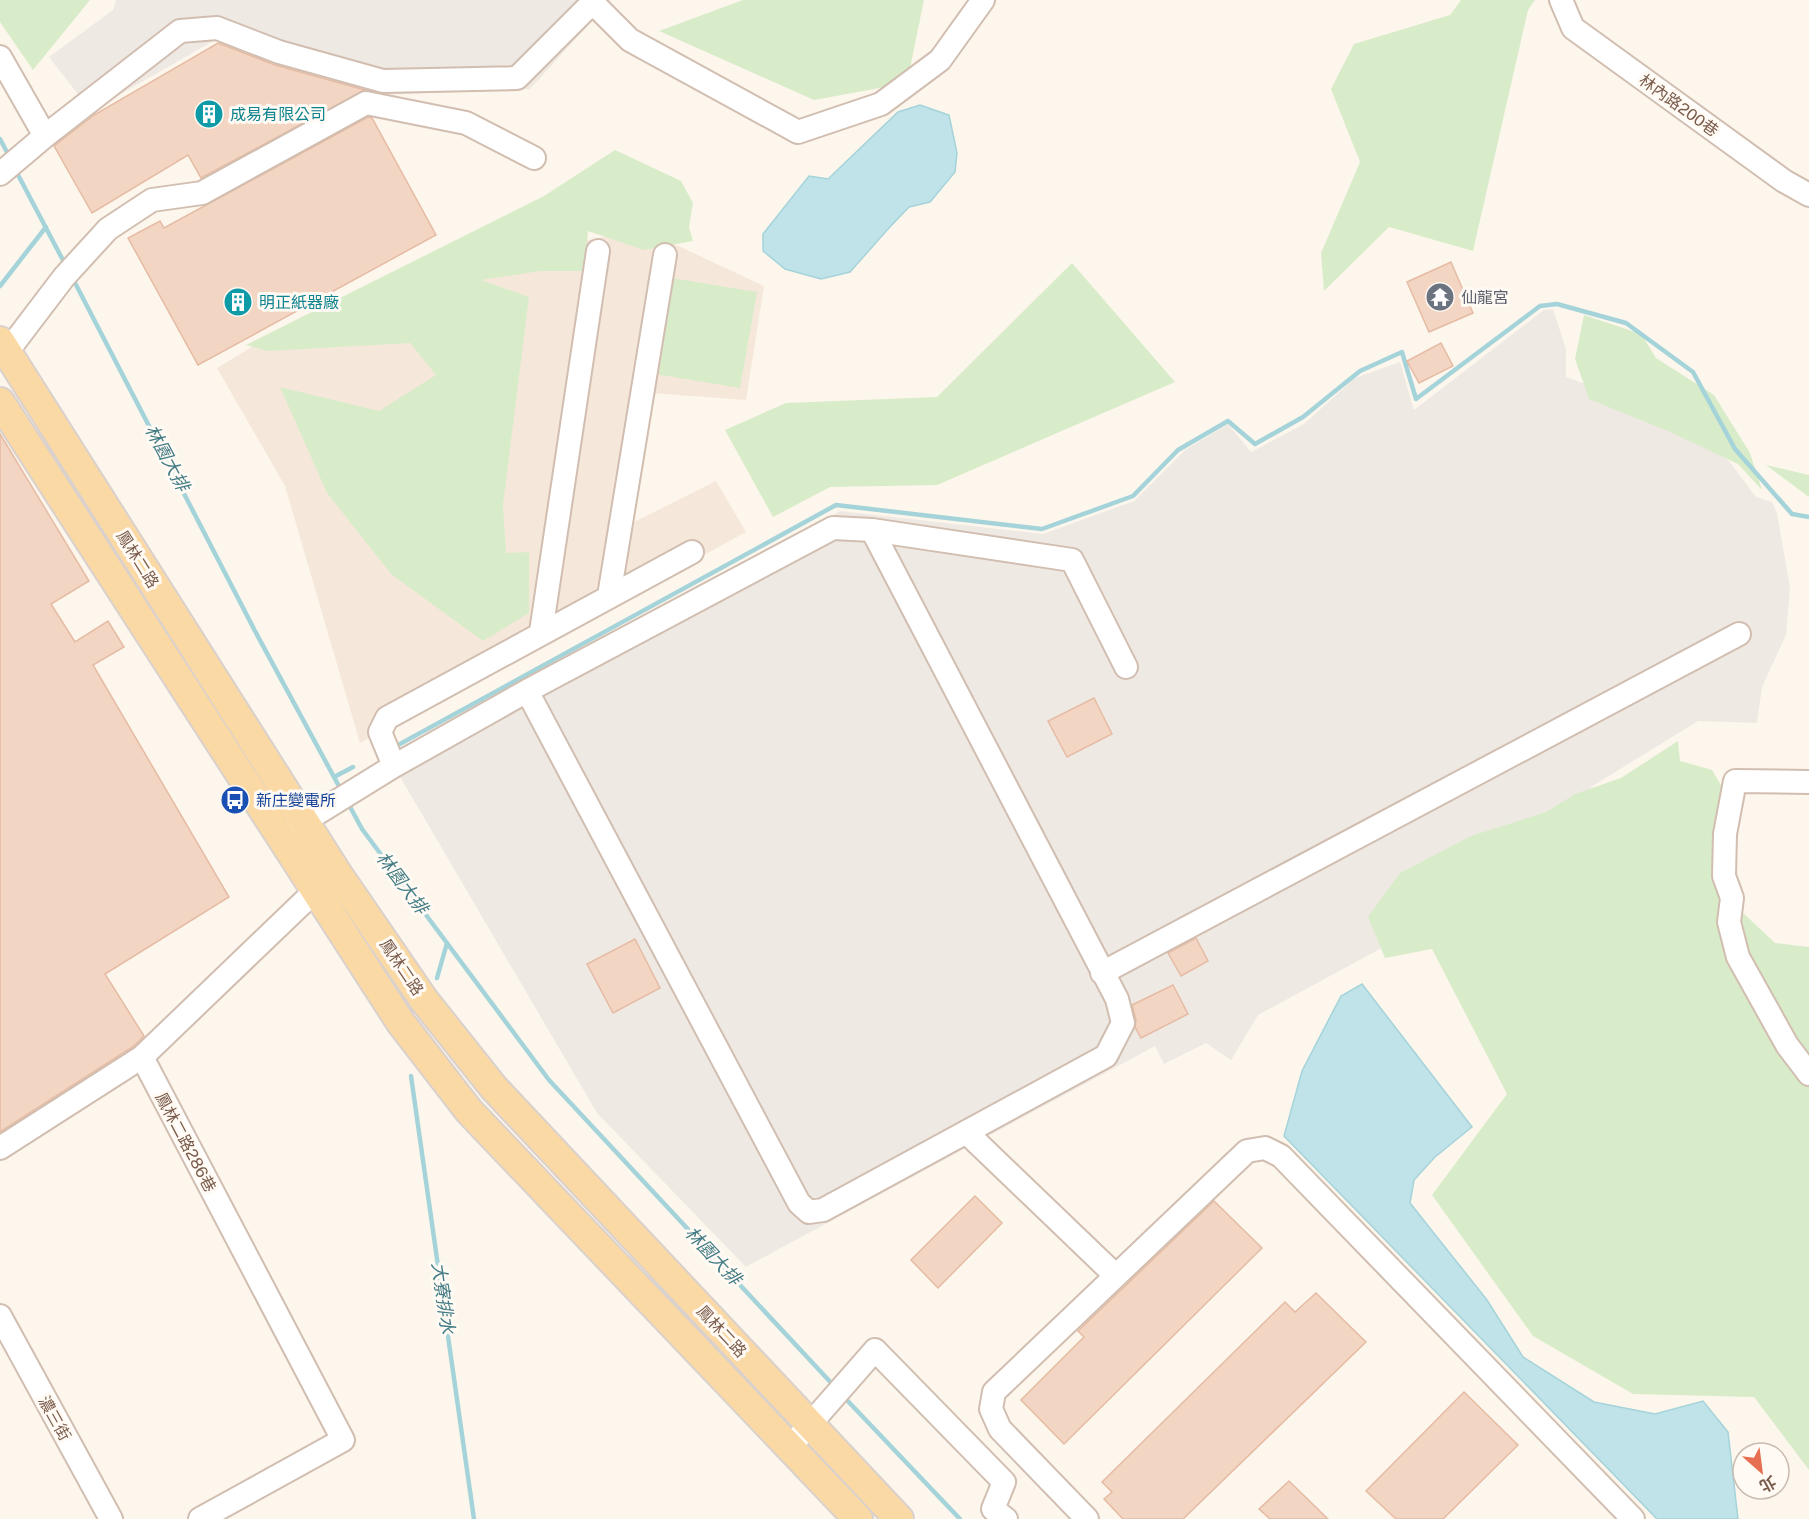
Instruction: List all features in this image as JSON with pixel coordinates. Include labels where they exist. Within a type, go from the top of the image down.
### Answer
[{"type":"main road","name":"鳳林二路","points":[[3,346],[310,818],[337,873],[424,1000],[494,1088],[816,1416],[899,1519]]},
{"type":"main road","name":"鳳林二路","points":[[0,402],[401,1023],[470,1111],[858,1519]]},
{"type":"street","points":[[0,173],[180,31],[217,28],[279,52],[382,81],[517,78],[594,1],[630,40],[798,132],[881,104],[940,60],[982,0]]},
{"type":"street","name":"林內路200巷","points":[[1561,1],[1573,28],[1774,174],[1809,195]]},
{"type":"street","points":[[0,57],[45,136]]},
{"type":"street","points":[[3,346],[108,229],[152,200],[202,194],[366,103],[466,123],[534,158]]},
{"type":"street","points":[[541,632],[598,250]]},
{"type":"street","points":[[609,596],[665,255]]},
{"type":"street","points":[[280,836],[394,766],[527,691],[833,528],[872,530],[1072,560],[1126,668]]},
{"type":"street","points":[[527,691],[799,1203],[809,1212],[823,1210],[1106,1056],[1123,1023],[1117,999],[872,530]]},
{"type":"street","points":[[394,766],[380,732],[387,718],[541,632],[692,552]]},
{"type":"street","points":[[1102,973],[1739,634]]},
{"type":"street","points":[[1809,782],[1735,781],[1725,834],[1724,876],[1732,898],[1729,921],[1738,957],[1787,1045],[1809,1074]]},
{"type":"street","points":[[0,1148],[142,1058],[315,891]]},
{"type":"street","name":"鳳林二路286巷","points":[[142,1058],[343,1440],[200,1519]]},
{"type":"street","points":[[966,1132],[1116,1276]]},
{"type":"street","points":[[1087,1519],[1000,1429],[991,1409],[994,1392],[1247,1151],[1265,1148],[1281,1156],[1633,1519]]},
{"type":"street","name":"濃三街","points":[[0,1316],[111,1519]]},
{"type":"street","points":[[790,1447],[875,1350],[1004,1482],[993,1509],[1006,1519]]},
{"type":"shaded area","points":[[116,0],[611,0],[530,89],[381,95],[215,40],[91,111],[49,57],[113,10]]},
{"type":"shaded area","points":[[627,232],[657,236],[764,286],[746,400],[651,393],[632,523],[716,481],[746,532],[360,743],[285,486],[217,368],[303,316],[488,261]]},
{"type":"shaded area","points":[[1553,309],[1566,349],[1566,377],[1680,418],[1728,460],[1756,497],[1772,502],[1777,513],[1790,588],[1786,635],[1762,687],[1757,723],[1698,721],[1591,787],[1592,805],[1502,883],[1258,1015],[1231,1060],[1206,1043],[1164,1064],[1155,1046],[746,1267],[597,1113],[399,775],[514,710],[504,691],[840,511],[1043,534],[1134,501],[1185,450],[1228,424],[1251,452],[1304,424],[1355,378],[1400,362],[1414,410],[1544,310]]},
{"type":"green space","points":[[0,0],[90,0],[33,70],[0,22]]},
{"type":"green space","points":[[743,0],[924,0],[907,83],[814,100],[659,31]]},
{"type":"green space","points":[[1461,0],[1535,0],[1528,10],[1473,251],[1389,227],[1324,291],[1321,253],[1360,162],[1331,89],[1354,44],[1450,15]]},
{"type":"green space","points":[[615,150],[681,181],[693,203],[689,227],[693,241],[644,250],[588,231],[584,271],[540,271],[481,280],[529,297],[503,505],[506,553],[529,552],[529,613],[483,641],[392,575],[327,493],[280,387],[379,411],[436,375],[410,343],[268,351],[246,345],[544,196]]},
{"type":"green space","points":[[1072,263],[1175,382],[937,485],[830,487],[773,517],[725,430],[786,403],[937,397]]},
{"type":"green space","points":[[672,278],[757,292],[740,388],[655,374]]},
{"type":"green space","points":[[1584,315],[1641,334],[1656,358],[1714,395],[1750,453],[1762,490],[1738,464],[1668,431],[1589,399],[1575,359]]},
{"type":"green space","points":[[1766,465],[1809,475],[1809,497]]},
{"type":"green space","points":[[1678,741],[1680,761],[1712,770],[1722,787],[1718,861],[1725,896],[1775,943],[1809,947],[1809,1470],[1791,1446],[1791,1441],[1787,1441],[1754,1397],[1633,1394],[1533,1336],[1432,1195],[1507,1094],[1432,949],[1385,958],[1368,917],[1400,873],[1471,836],[1546,812],[1575,794],[1621,778]]},
{"type":"water","points":[[920,105],[949,115],[957,153],[955,172],[930,202],[909,207],[850,272],[821,279],[785,269],[763,251],[763,234],[809,176],[828,179],[898,112]]},
{"type":"water","points":[[1362,984],[1472,1127],[1435,1157],[1414,1180],[1410,1203],[1487,1300],[1523,1357],[1594,1402],[1655,1414],[1703,1401],[1728,1432],[1731,1458],[1731,1501],[1736,1501],[1738,1519],[1657,1519],[1284,1136],[1302,1071],[1341,996]]},
{"type":"building","name":"成易有限公司","points":[[218,43],[275,65],[365,90],[201,178],[188,155],[92,213],[54,146],[94,115]]},
{"type":"building","name":"明正紙器廠","points":[[368,117],[372,118],[436,235],[198,365],[128,238],[160,221],[164,228]]},
{"type":"building","name":"仙龍宮","points":[[1451,262],[1473,313],[1429,332],[1407,282]]},
{"type":"building","points":[[1441,343],[1453,366],[1419,383],[1407,361]]},
{"type":"building","points":[[0,434],[89,581],[51,604],[75,642],[108,621],[124,647],[93,665],[229,897],[105,974],[144,1036],[134,1046],[0,1132]]},
{"type":"building","points":[[1094,698],[1112,734],[1067,757],[1048,721]]},
{"type":"building","points":[[1196,938],[1208,961],[1181,976],[1168,953]]},
{"type":"building","points":[[635,939],[660,988],[613,1013],[587,964]]},
{"type":"building","points":[[1173,985],[1188,1014],[1141,1038],[1135,1027],[1136,1020],[1132,1005]]},
{"type":"building","points":[[975,1196],[1002,1223],[938,1288],[911,1260]]},
{"type":"building","points":[[1214,1201],[1262,1248],[1064,1444],[1021,1400],[1084,1337],[1078,1331]]},
{"type":"building","points":[[1316,1293],[1366,1342],[1183,1519],[1123,1519],[1104,1499],[1112,1492],[1102,1482],[1285,1302],[1295,1312]]},
{"type":"building","points":[[1464,1392],[1518,1445],[1443,1519],[1396,1519],[1366,1491]]},
{"type":"building","points":[[1289,1481],[1328,1519],[1270,1519],[1259,1509]]},
{"type":"waterway","name":"林園大排","points":[[0,139],[10,158]]},
{"type":"waterway","name":"林園大排","points":[[16,171],[65,264]]},
{"type":"waterway","points":[[0,286],[46,227]]},
{"type":"waterway","name":"林園大排","points":[[72,277],[255,631],[341,790]]},
{"type":"waterway","points":[[400,744],[836,505],[1042,529],[1133,496],[1178,450],[1228,421],[1255,444],[1303,417],[1360,371],[1402,352],[1416,399],[1540,306],[1557,304],[1626,323],[1693,372],[1735,449],[1792,514],[1809,517]]},
{"type":"waterway","points":[[334,777],[353,767]]},
{"type":"waterway","name":"林園大排","points":[[348,803],[362,829],[549,1080],[835,1387]]},
{"type":"waterway","points":[[437,978],[447,943]]},
{"type":"waterway","name":"大寮排水","points":[[411,1076],[474,1519]]},
{"type":"waterway","name":"林園大排","points":[[843,1396],[960,1519]]},
{"type":"place","name":"成易有限公司","points":[[209,114]]},
{"type":"place","name":"仙龍宮","points":[[1440,297]]},
{"type":"place","name":"明正紙器廠","points":[[238,302]]},
{"type":"place","name":"新庄變電所","points":[[235,800]]}]
